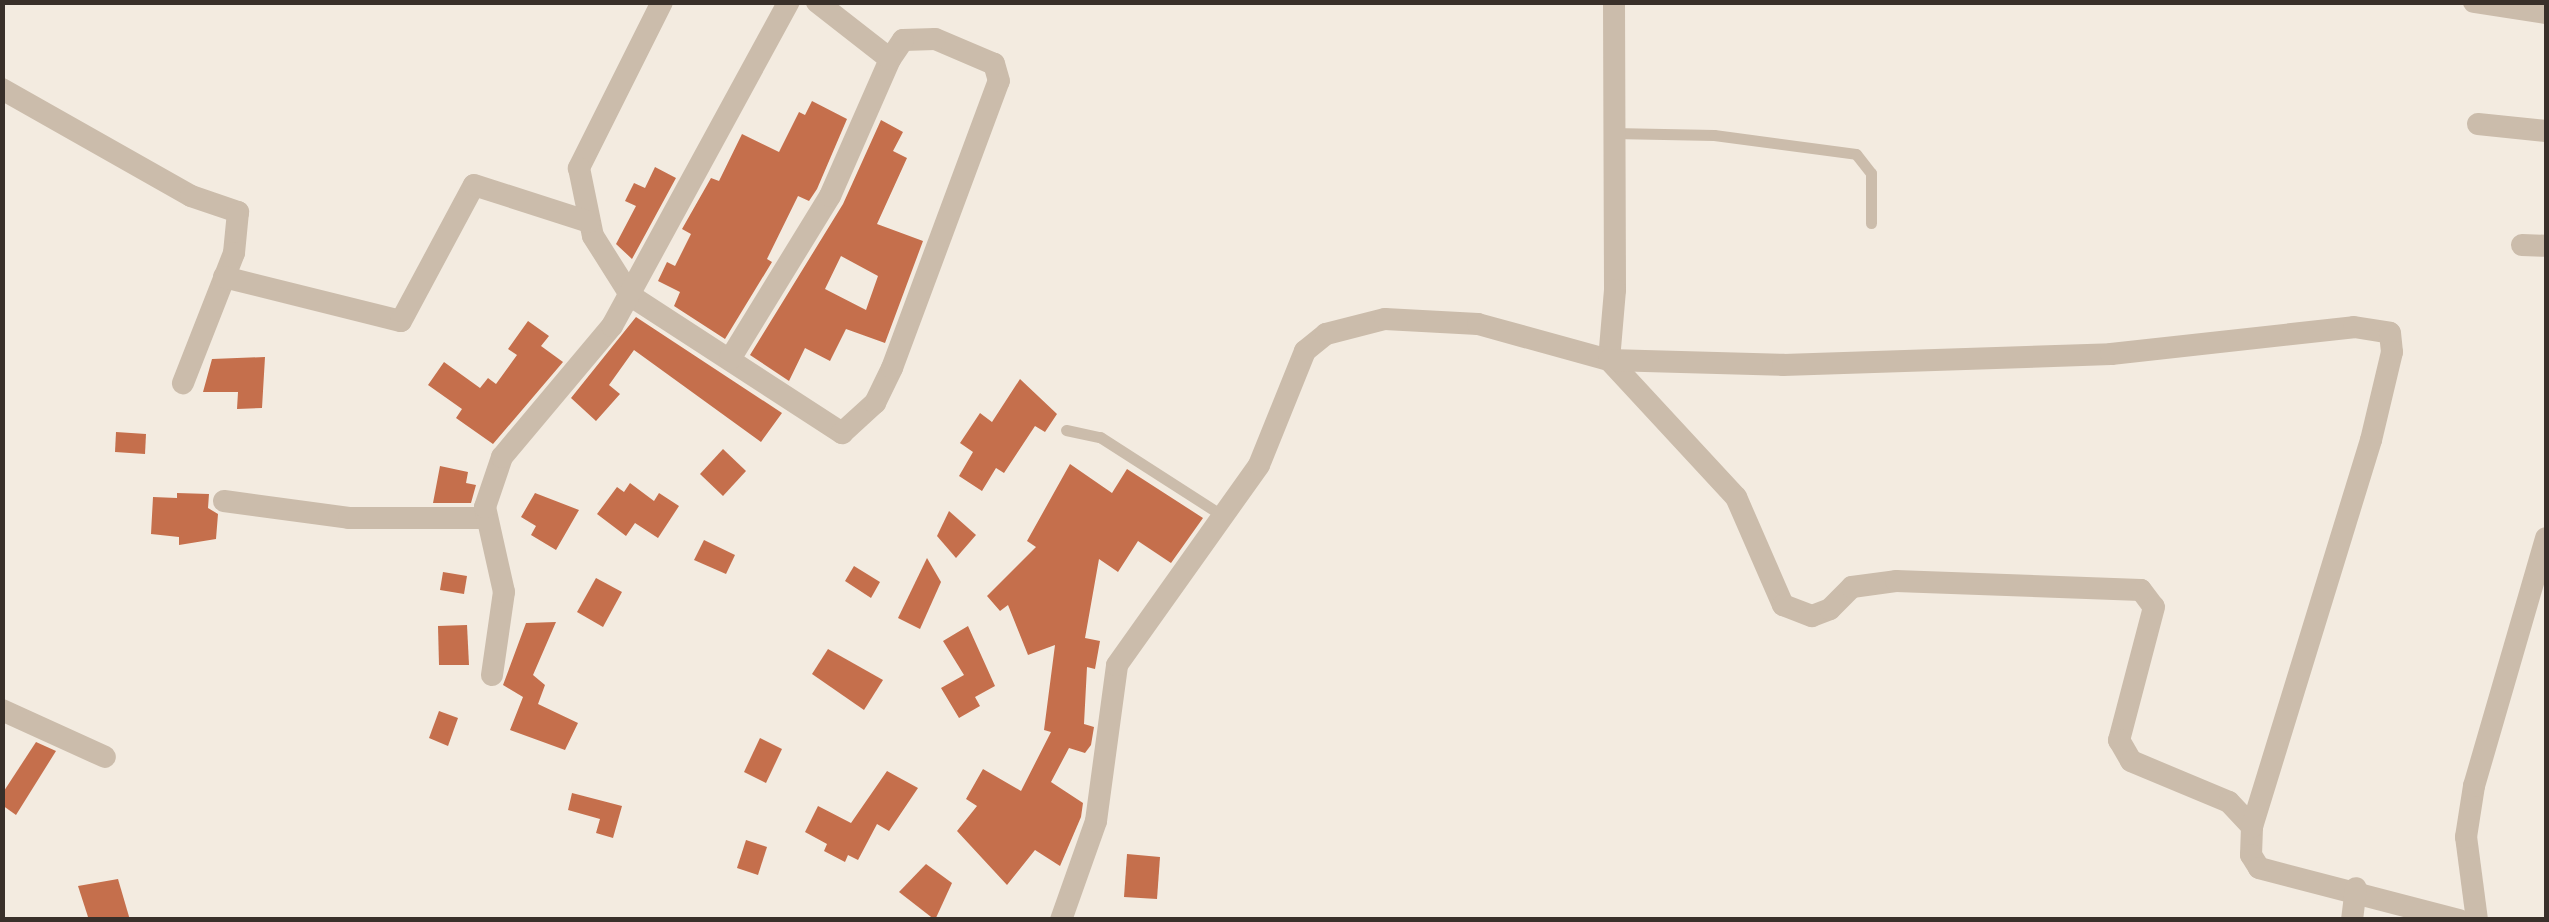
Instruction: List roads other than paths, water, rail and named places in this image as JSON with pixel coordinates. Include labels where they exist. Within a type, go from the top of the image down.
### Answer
[{"type":"street","points":[[662,2],[584,153],[580,188],[589,222],[607,263],[632,296],[836,432],[855,428],[875,402],[999,82],[994,64],[935,39],[903,40],[890,59],[830,196],[730,359]]},
{"type":"street","points":[[492,676],[504,592],[486,518],[502,457],[632,296],[790,2]]},
{"type":"street","points":[[816,2],[890,59]]},
{"type":"street","points":[[1614,2],[1616,290],[1608,360],[1736,497],[1791,612],[1822,613],[1852,586],[1896,581],[2142,590],[2154,608],[2119,740],[2123,752],[2130,762],[2228,802],[2252,827]]},
{"type":"street","points":[[2474,2],[2546,13]]},
{"type":"street","points":[[2,89],[191,196],[238,212],[240,234],[182,383]]},
{"type":"street","points":[[2478,124],[2546,131]]},
{"type":"street","points":[[224,277],[401,320],[474,185],[589,222]]},
{"type":"street","points":[[2522,244],[2546,246]]},
{"type":"street","points":[[1061,920],[1096,820],[1117,666],[1226,518],[1259,465],[1296,368],[1326,334],[1368,321],[1443,319],[1506,329],[1608,360],[1899,361],[2111,354],[2354,327],[2390,333],[2392,352],[2371,440],[2252,827],[2251,854],[2259,868],[2356,888],[2452,919]]},
{"type":"street","points":[[224,502],[349,518],[486,518]]},
{"type":"street","points":[[2478,920],[2466,837],[2474,786],[2546,538]]},
{"type":"street","points":[[2,710],[105,757]]},
{"type":"street","points":[[2352,920],[2356,888]]},
{"type":"lane","points":[[1613,132],[1714,135],[1856,154],[1871,173],[1871,223]]},
{"type":"lane","points":[[1066,430],[1100,436],[1226,518]]}]
